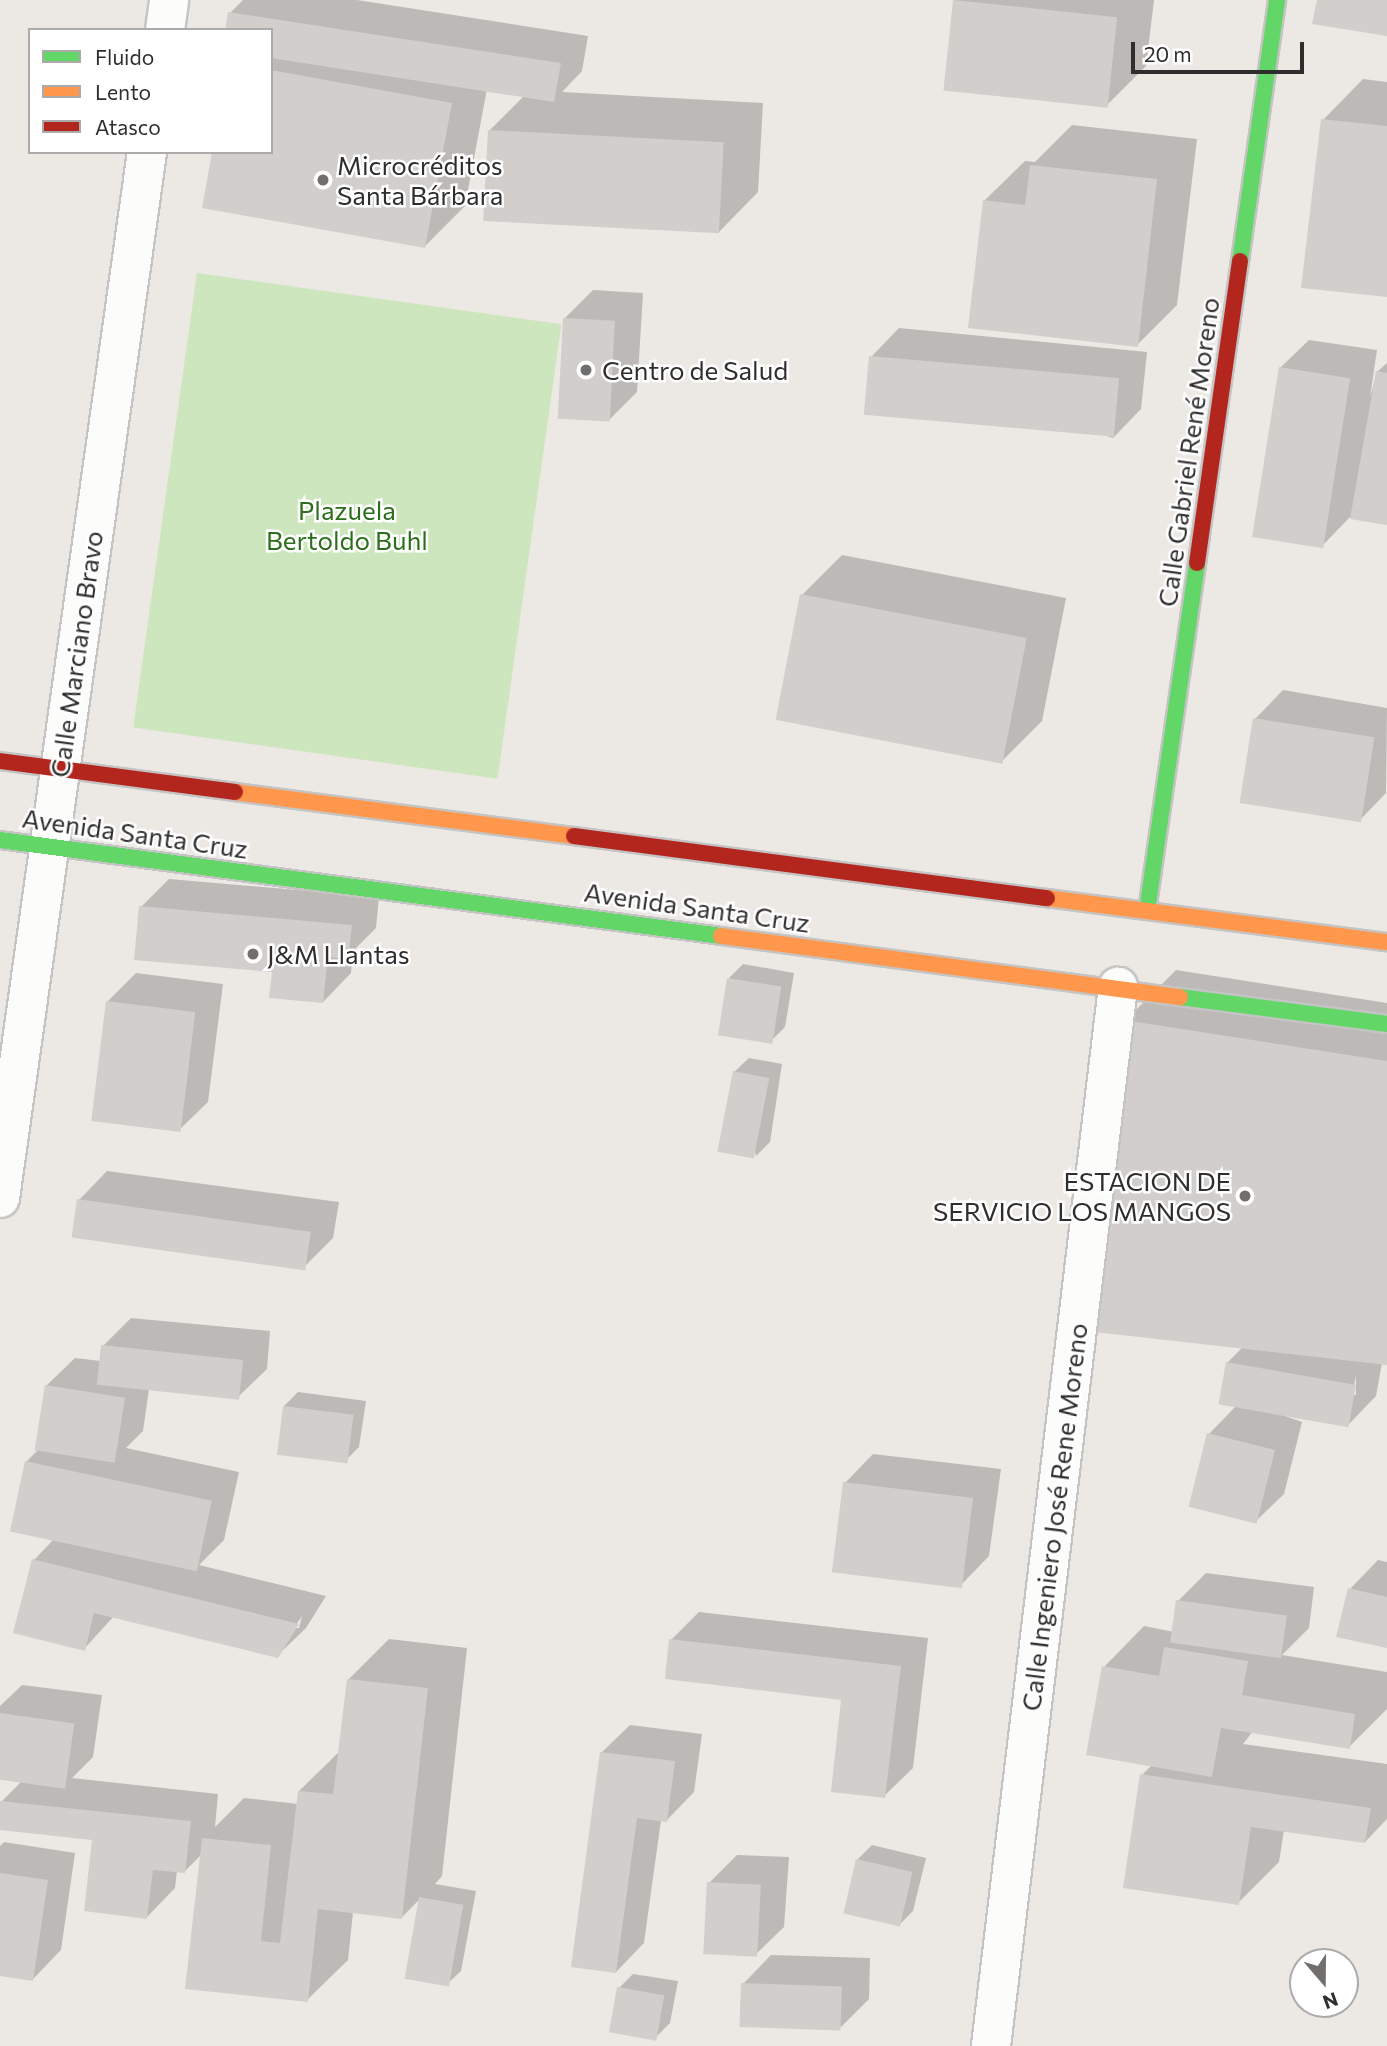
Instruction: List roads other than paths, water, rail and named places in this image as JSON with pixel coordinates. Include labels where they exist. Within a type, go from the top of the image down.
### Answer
[{"type":"main road","name":"Calle Gabriel René Moreno","points":[[1147,911],[1277,0]]},
{"type":"main road","name":"Avenida Santa Cruz","points":[[0,761],[1387,942]]},
{"type":"main road","name":"Avenida Santa Cruz","points":[[0,839],[1387,1024]]},
{"type":"street","points":[[164,28],[169,0]]},
{"type":"street","name":"Calle Marciano Bravo","points":[[0,1198],[147,154]]},
{"type":"street","name":"Calle Ingeniero José Rene Moreno","points":[[990,2046],[1118,987]]},
{"type":"place","name":"Microcréditos Santa Bárbara","points":[[323,180]]},
{"type":"place","name":"Centro de Salud","points":[[586,370]]},
{"type":"place","name":"J&M Llantas","points":[[253,954]]},
{"type":"place","name":"ESTACION DE SERVICIO LOS MANGOS","points":[[1245,1196]]},
{"type":"park label","name":"Plazuela Bertoldo Buhl","points":[[347,525]]}]
